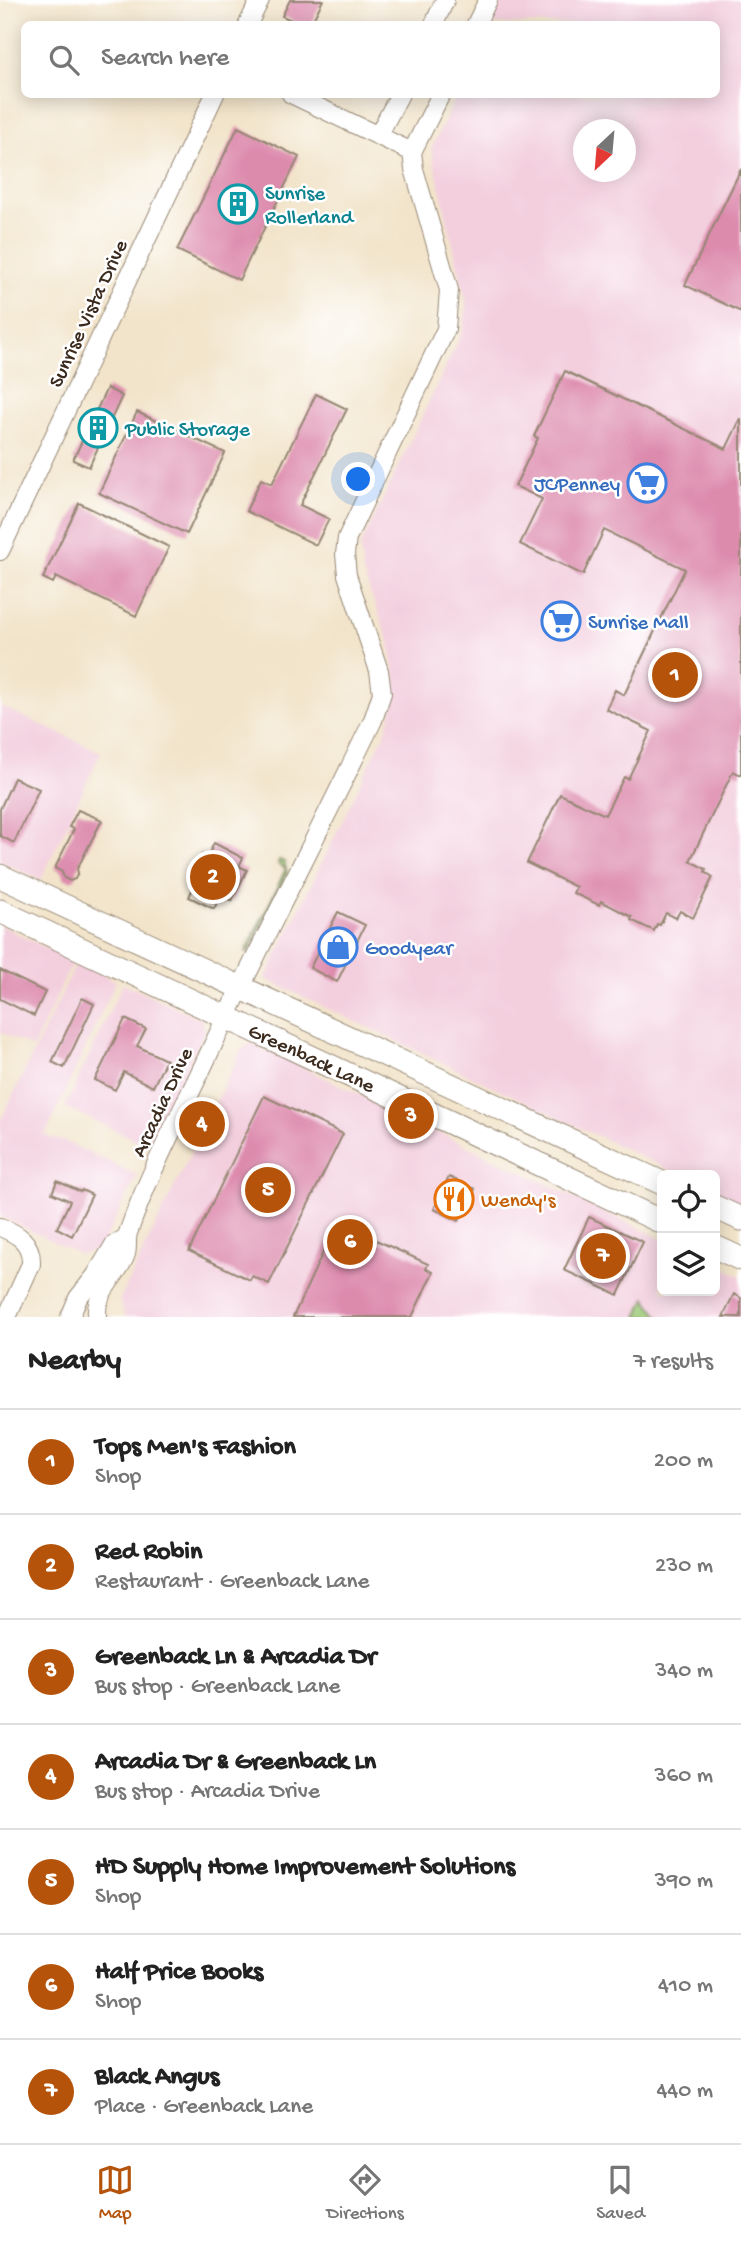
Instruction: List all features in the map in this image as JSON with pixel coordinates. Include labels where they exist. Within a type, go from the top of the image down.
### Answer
[{"type":"main road","name":"Greenback Lane","points":[[5,881],[657,1181]]},
{"type":"main road","name":"Greenback Lane","points":[[0,911],[657,1220]]},
{"type":"main road","points":[[505,1111],[520,1153],[564,1138]]},
{"type":"main road","points":[[720,1209],[741,1219]]},
{"type":"main road","points":[[720,1249],[741,1259]]},
{"type":"street","points":[[250,21],[260,0]]},
{"type":"street","points":[[436,21],[446,0]]},
{"type":"street","points":[[478,21],[488,0]]},
{"type":"street","name":"Sunrise Vista Drive","points":[[0,551],[213,98]]},
{"type":"street","points":[[299,98],[412,152],[439,98]]},
{"type":"street","points":[[377,136],[398,98]]},
{"type":"street","name":"Arcadia Drive","points":[[98,1316],[100,1297],[127,1251],[127,1237],[152,1173],[373,720],[382,693],[379,671],[347,575],[347,538],[446,329],[449,310],[449,290],[412,152]]},
{"type":"street","points":[[0,1227],[17,1233],[28,1245],[32,1256],[31,1264],[7,1317]]},
{"type":"street","name":"Arcadia Drive","points":[[71,1317],[74,1305],[114,1245],[127,1237]]},
{"type":"street","points":[[71,1317],[84,1311],[98,1316]]},
{"type":"shaded area","name":"Sunrise Mall","points":[[502,0],[741,0],[741,1204],[720,1194],[720,1170],[669,1170],[265,979],[385,733],[395,700],[394,669],[389,641],[363,573],[360,547],[462,332],[467,306],[431,149],[456,98],[720,98],[720,21],[492,21]]},
{"type":"shaded area","points":[[0,706],[101,752],[41,880],[0,861]]},
{"type":"shaded area","points":[[0,925],[73,961],[33,1048],[0,1032]]},
{"type":"shaded area","points":[[77,962],[116,981],[45,1136],[66,1142],[137,1175],[100,1250],[79,1254],[0,1216],[0,1122]]},
{"type":"shaded area","points":[[123,983],[201,1019],[205,1031],[149,1146],[65,1107]]},
{"type":"shaded area","points":[[252,1043],[657,1237],[657,1296],[720,1296],[720,1266],[741,1276],[741,1317],[125,1317],[119,1301],[241,1050]]},
{"type":"green space","points":[[279,860],[284,862],[286,869],[278,864]]},
{"type":"green space","points":[[286,869],[287,873],[248,953],[246,952]]},
{"type":"green space","points":[[646,1298],[659,1317],[638,1317]]},
{"type":"building","points":[[290,0],[323,0],[312,21],[293,21],[282,16]]},
{"type":"building","name":"Sunrise Rollerland","points":[[238,127],[299,157],[239,280],[177,250]]},
{"type":"building","points":[[741,169],[741,312],[685,285]]},
{"type":"building","name":"Sunrise Mall","points":[[565,371],[726,449],[741,418],[741,775],[733,771],[690,861],[706,869],[705,872],[713,877],[693,918],[680,911],[676,918],[666,913],[654,931],[601,901],[599,905],[573,893],[576,887],[527,863],[560,794],[605,815],[624,777],[628,779],[651,731],[606,709],[615,690],[624,695],[685,569],[604,530],[583,575],[520,544],[542,499],[515,486],[538,438],[534,436]]},
{"type":"building","name":"Public Storage","points":[[107,388],[122,396],[89,467],[73,460]]},
{"type":"building","points":[[316,394],[347,409],[300,505],[329,519],[316,545],[246,511],[261,479],[272,484]]},
{"type":"building","points":[[137,412],[225,453],[187,534],[99,493]]},
{"type":"building","points":[[79,503],[169,547],[136,616],[56,577],[53,583],[43,578]]},
{"type":"building","points":[[14,778],[39,789],[14,843],[0,836],[0,809]]},
{"type":"building","points":[[78,810],[102,820],[77,869],[75,879],[70,881],[55,868],[74,829],[69,827]]},
{"type":"building","points":[[214,843],[243,858],[239,866],[247,870],[232,901],[221,895],[214,909],[189,897],[196,881],[190,879],[202,855],[207,858]]},
{"type":"building","name":"Goodyear","points":[[338,912],[365,925],[337,982],[310,968]]},
{"type":"building","points":[[0,970],[45,992],[34,1016],[0,999]]},
{"type":"building","points":[[82,998],[94,1004],[64,1068],[52,1062]]},
{"type":"building","points":[[125,1019],[146,1029],[137,1046],[166,1060],[153,1087],[124,1072],[115,1090],[95,1080]]},
{"type":"building","points":[[264,1096],[343,1134],[269,1284],[252,1276],[250,1280],[189,1251]]},
{"type":"building","name":"Wendy's","points":[[449,1177],[475,1189],[459,1221],[434,1209]]},
{"type":"building","points":[[57,1181],[92,1195],[72,1236],[57,1228],[70,1201],[52,1193]]},
{"type":"building","points":[[589,1217],[643,1242],[618,1295],[564,1270]]},
{"type":"building","points":[[337,1222],[428,1264],[426,1269],[433,1272],[412,1317],[293,1317]]},
{"type":"building","points":[[734,1294],[741,1298],[741,1317],[723,1317]]},
{"type":"place","name":"Sunrise Rollerland","points":[[238,204]]},
{"type":"place","name":"Public Storage","points":[[98,428]]},
{"type":"place","name":"JCPenney","points":[[647,483]]},
{"type":"place","name":"Sunrise Mall","points":[[561,621]]},
{"type":"place","name":"Tops Men's Fashion","points":[[675,675]]},
{"type":"place","name":"Red Robin","points":[[213,877]]},
{"type":"place","name":"Goodyear","points":[[338,947]]},
{"type":"place","name":"Greenback Ln & Arcadia Dr","points":[[411,1116]]},
{"type":"place","name":"Arcadia Dr & Greenback Ln","points":[[202,1124]]},
{"type":"place","name":"HD Supply Home Improvement Solutions","points":[[268,1190]]},
{"type":"place","name":"Wendy's","points":[[454,1199]]},
{"type":"place","name":"Half Price Books","points":[[350,1242]]},
{"type":"place","name":"Black Angus","points":[[603,1256]]}]
